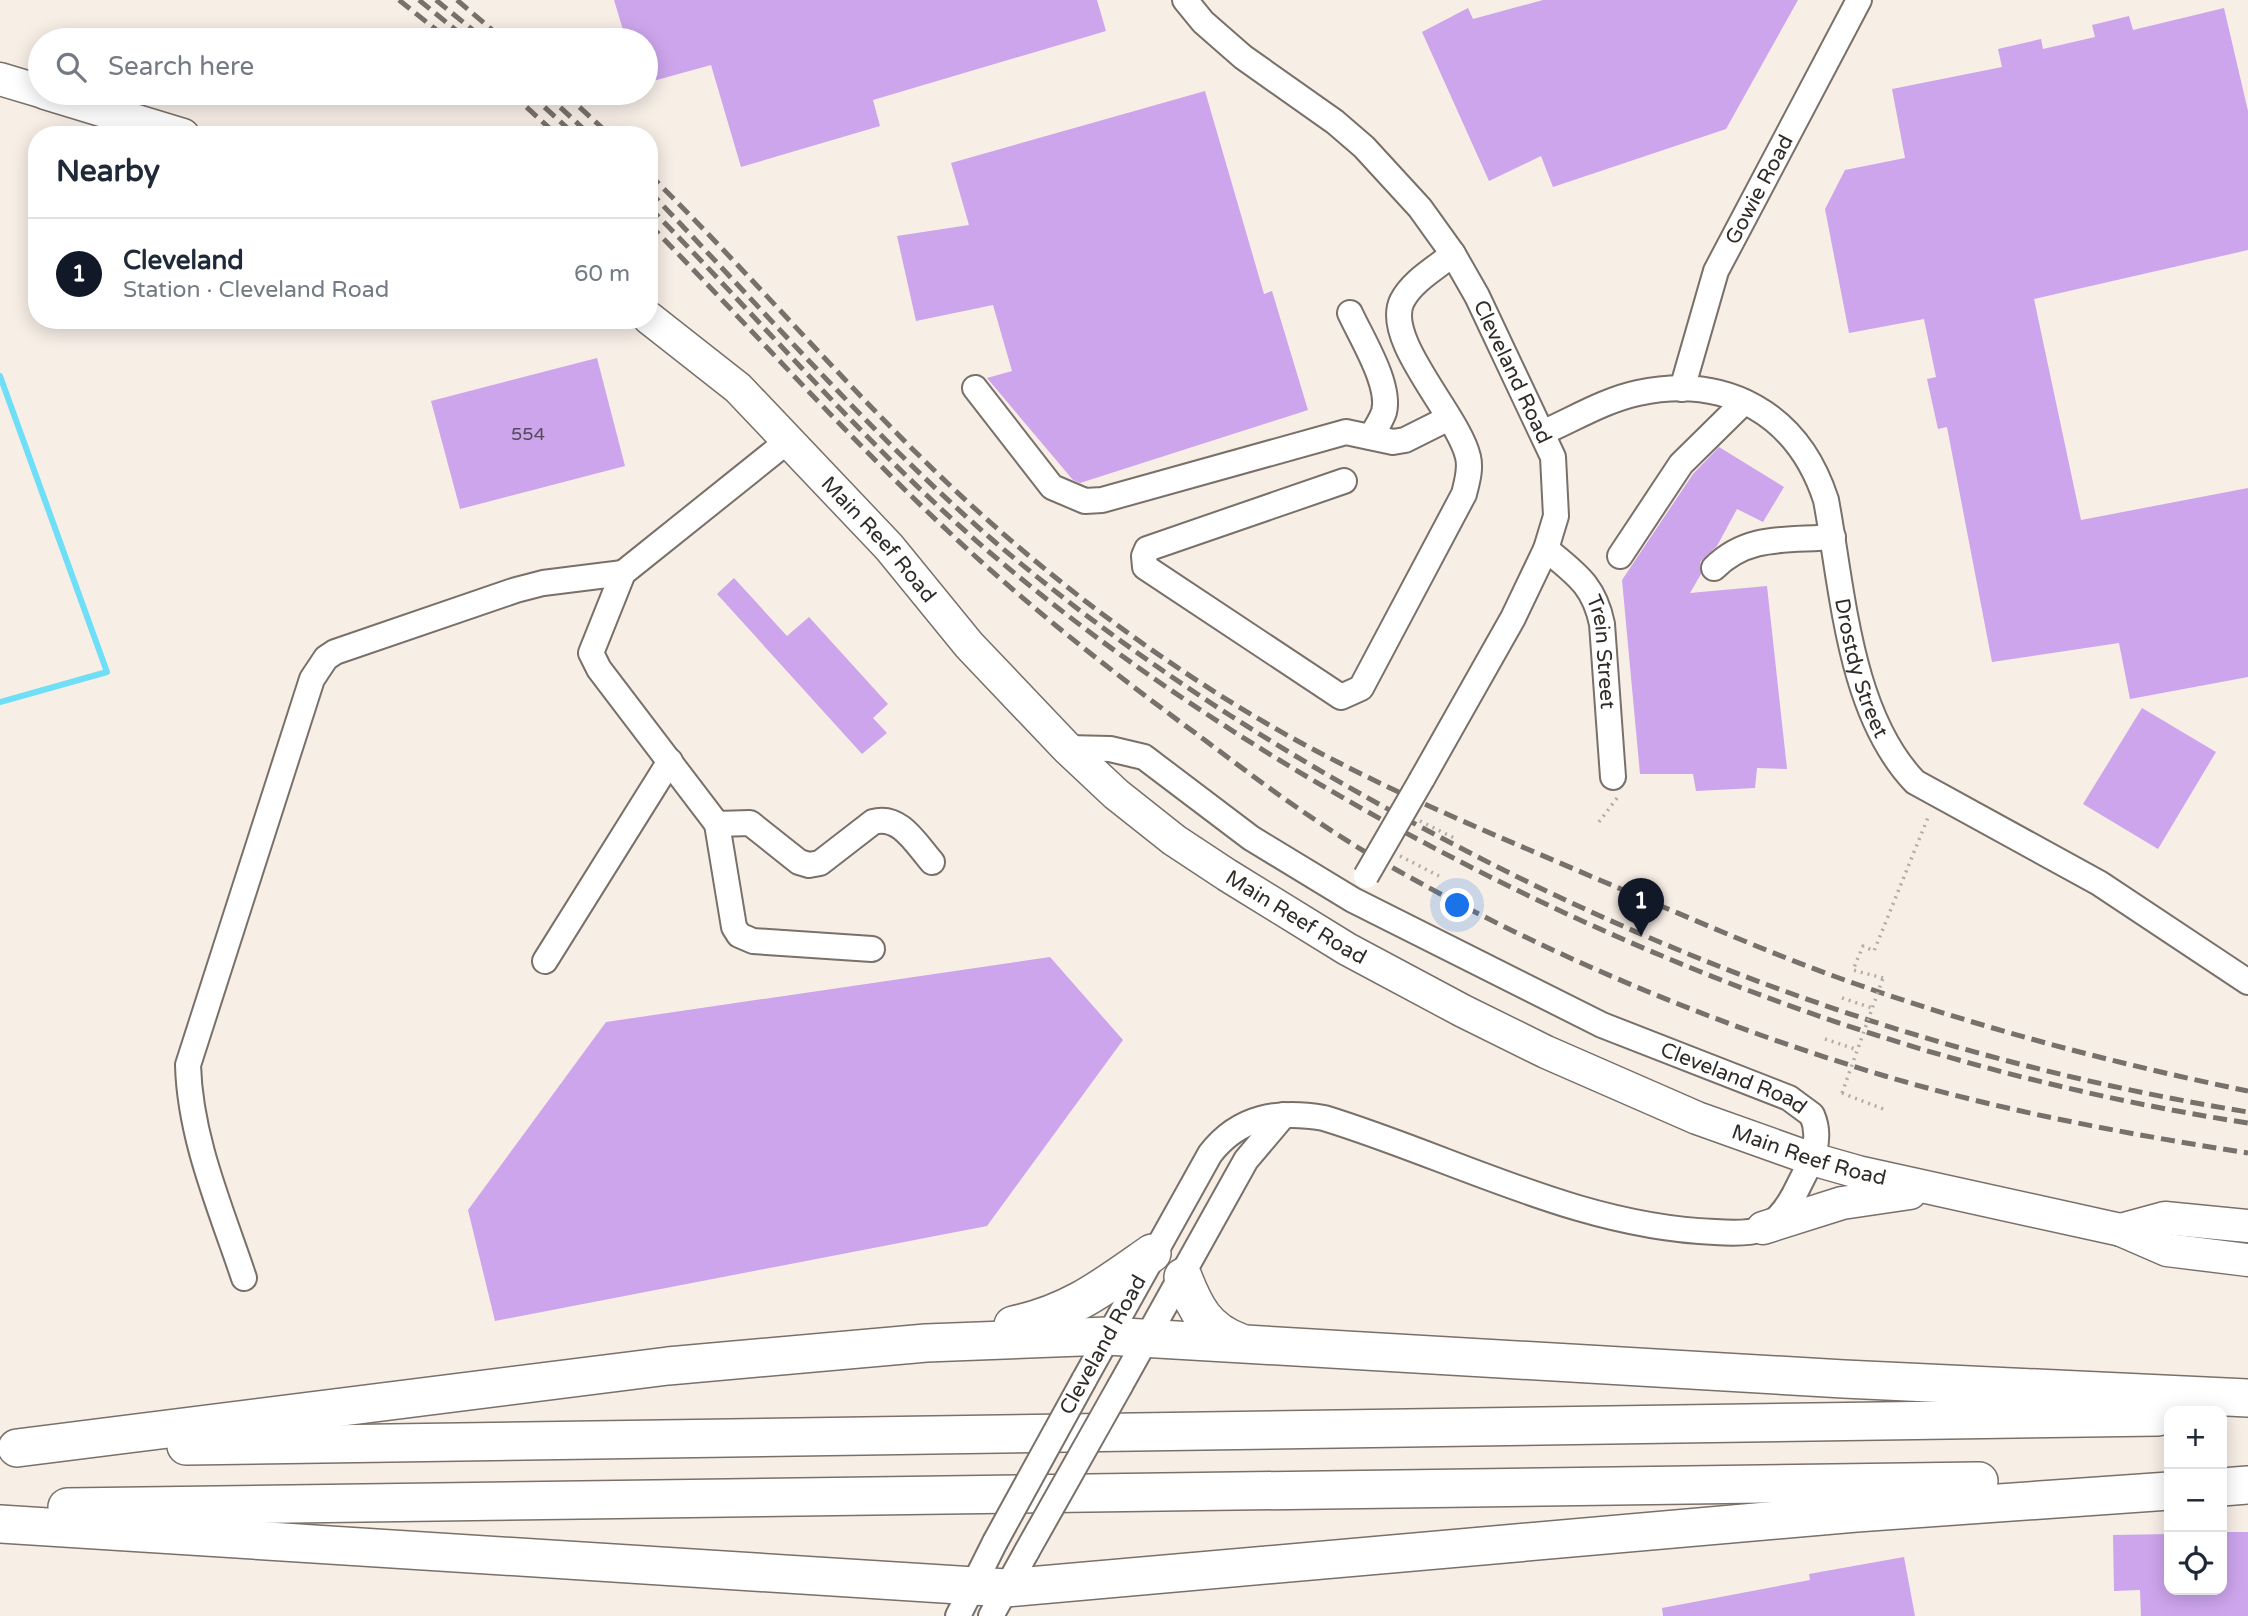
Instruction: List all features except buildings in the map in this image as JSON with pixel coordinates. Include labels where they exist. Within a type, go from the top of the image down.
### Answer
[{"type":"highway","points":[[822,1352],[996,1329],[1055,1315],[1095,1294],[1152,1253]]},
{"type":"highway","points":[[1183,1277],[1200,1315],[1218,1332],[1240,1343]]},
{"type":"highway","points":[[8,1449],[668,1366],[926,1343],[1107,1336],[1844,1379],[2248,1398]]},
{"type":"highway","points":[[2227,1416],[2248,1416]]},
{"type":"highway","points":[[8,1449],[2164,1417]]},
{"type":"highway","points":[[2227,1477],[2248,1477]]},
{"type":"highway","points":[[0,1508],[2164,1478]]},
{"type":"highway","points":[[2227,1487],[2248,1485]]},
{"type":"highway","points":[[0,1524],[982,1602],[1856,1513],[2164,1491]]},
{"type":"main road","points":[[0,79],[28,87]]},
{"type":"main road","points":[[85,105],[154,126]]},
{"type":"main road","name":"Main Reef Road","points":[[658,325],[738,388],[789,440],[889,547],[969,645],[1067,748],[1116,794],[1174,841],[1347,949],[1546,1052],[1697,1118],[1812,1159],[2121,1230],[2167,1250],[2248,1260]]},
{"type":"main road","points":[[1763,1228],[1866,1198],[1947,1192]]},
{"type":"main road","name":"Main Reef Road","points":[[2121,1230],[2165,1218],[2248,1226]]},
{"type":"street","name":"Cleveland Road","points":[[1185,0],[1203,22],[1243,57],[1324,114],[1364,147],[1420,208],[1454,254],[1509,358],[1553,457],[1558,499],[1546,549],[1513,618],[1353,900]]},
{"type":"street","name":"Gowie Road","points":[[1682,389],[1716,271],[1859,0]]},
{"type":"street","points":[[1344,481],[1147,549],[1144,556],[1145,567],[1341,697],[1361,688],[1464,494],[1469,472],[1468,457],[1449,418],[1401,335],[1399,315],[1400,304],[1416,282],[1454,254]]},
{"type":"street","points":[[1350,313],[1383,385],[1386,399],[1384,413],[1371,438]]},
{"type":"street","points":[[975,388],[1052,487],[1085,501],[1102,500],[1346,432],[1393,442],[1405,440],[1449,418]]},
{"type":"street","name":"Drostdy Street","points":[[1544,432],[1635,394],[1682,389],[1704,391],[1744,402],[1777,422],[1810,459],[1826,500],[1856,662],[1870,710],[1895,762],[1915,782],[2099,883],[2248,982]]},
{"type":"street","points":[[1620,556],[1681,464],[1744,402]]},
{"type":"street","points":[[789,440],[623,573],[592,653],[599,669],[717,824],[734,927],[739,934],[752,941],[872,950]]},
{"type":"street","points":[[1714,568],[1727,555],[1748,544],[1833,537]]},
{"type":"street","name":"Trein Street","points":[[1546,549],[1580,578],[1598,603],[1602,624],[1613,777]]},
{"type":"street","points":[[244,1278],[195,1128],[189,1096],[188,1065],[312,679],[326,658],[335,652],[490,599],[543,583],[623,573]]},
{"type":"street","name":"Cleveland Road","points":[[982,1602],[995,1542],[1152,1253],[1221,1140],[1257,1118],[1306,1115],[1337,1122],[1524,1190],[1608,1214],[1695,1231],[1725,1233],[1763,1228],[1787,1206],[1812,1159],[1817,1139],[1812,1115],[1788,1098],[1602,1025],[1353,900],[1251,838],[1144,757],[1110,749],[1067,748]]},
{"type":"street","points":[[545,961],[670,761]]},
{"type":"street","points":[[717,824],[751,823],[799,862],[809,865],[820,863],[873,822],[883,819],[895,821],[932,862]]},
{"type":"street","name":"Cleveland Road","points":[[982,1602],[1027,1551],[1183,1277],[1246,1160],[1284,1115]]},
{"type":"path","points":[[1886,1110],[1842,1093],[1883,978],[1853,970],[1863,946],[1874,951],[1937,795]]},
{"type":"path","points":[[1403,812],[1456,839]]},
{"type":"path","points":[[1383,848],[1438,876]]},
{"type":"path","points":[[1842,998],[1872,1008]]},
{"type":"path","points":[[1825,1039],[1858,1049]]},
{"type":"waterway","points":[[0,376],[107,672],[0,702]]},
{"type":"railway","points":[[399,0],[434,28]]},
{"type":"railway","points":[[419,0],[453,28]]},
{"type":"railway","points":[[436,0],[470,28]]},
{"type":"railway","points":[[457,0],[490,28]]},
{"type":"railway","points":[[524,105],[547,126]]},
{"type":"railway","points":[[542,105],[565,126]]},
{"type":"railway","points":[[558,105],[580,126]]},
{"type":"railway","points":[[577,105],[600,126]]},
{"type":"railway","points":[[658,183],[865,401],[1000,531],[1116,624],[1199,681],[1283,733],[1394,790],[1463,821],[1824,972],[1953,1016],[2050,1044],[2248,1091]]},
{"type":"railway","points":[[658,201],[861,415],[995,542],[1051,588],[1168,674],[1227,714],[1350,788],[1478,857],[1570,902],[1757,981],[1950,1045],[2147,1094],[2248,1112]]},
{"type":"railway","points":[[658,216],[899,469],[988,551],[1130,662],[1230,729],[1333,792],[1488,876],[1592,925],[1697,970],[1804,1011],[1912,1046],[2023,1077],[2134,1103],[2248,1123]]},
{"type":"railway","points":[[658,233],[891,476],[976,557],[1089,652],[1176,719],[1298,808],[1370,855],[1453,901],[1573,959],[1696,1011],[1822,1056],[1930,1089],[2020,1111],[2111,1130],[2248,1153]]},
{"type":"place","name":"Cleveland","points":[[1641,936]]}]
